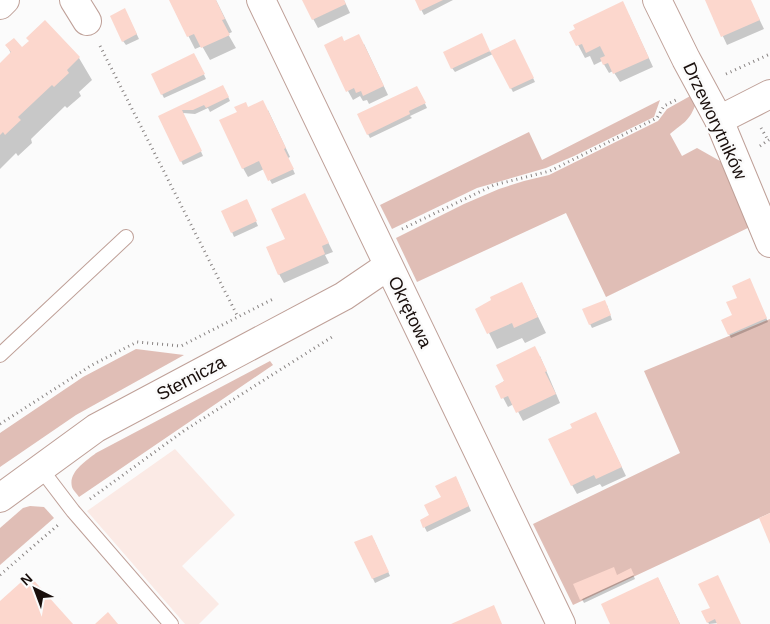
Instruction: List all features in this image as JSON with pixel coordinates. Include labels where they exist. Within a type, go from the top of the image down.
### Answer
[{"type":"street","points":[[0,5],[5,0]]},
{"type":"street","name":"Okrętowa","points":[[261,0],[561,624]]},
{"type":"street","name":"Drzeworytników","points":[[657,0],[719,120],[770,243]]},
{"type":"street","points":[[719,120],[770,94]]},
{"type":"street","name":"Sternicza","points":[[0,498],[96,428],[344,296],[388,266]]},
{"type":"lane","points":[[0,355],[126,237]]},
{"type":"lane","points":[[41,469],[73,511],[171,624]]},
{"type":"path","points":[[81,10],[238,317]]},
{"type":"path","points":[[399,230],[494,185],[550,171],[657,118],[664,106],[770,54]]},
{"type":"path","points":[[0,424],[92,365],[137,342],[181,346],[281,295]]},
{"type":"path","points":[[0,575],[73,511],[185,430],[339,332]]},
{"type":"shaded area","points":[[692,95],[696,103],[691,114],[686,121],[670,134],[682,156],[697,148],[720,161],[733,178],[756,224],[606,297],[566,213],[417,282],[396,238],[499,189],[549,175],[658,121],[667,109]]},
{"type":"shaded area","points":[[660,100],[654,117],[574,156],[546,168],[477,188],[392,229],[380,205],[529,132],[542,160]]},
{"type":"shaded area","points":[[770,319],[770,513],[573,605],[533,524],[680,453],[644,371]]},
{"type":"shaded area","points":[[136,349],[184,355],[76,415],[0,467],[0,433],[83,377]]},
{"type":"shaded area","points":[[270,361],[273,365],[79,497],[73,489],[71,482],[75,472],[96,453]]},
{"type":"shaded area","points":[[175,449],[235,515],[182,566],[219,604],[199,624],[185,624],[87,511]]},
{"type":"shaded area","points":[[30,506],[44,507],[54,518],[0,565],[0,528],[23,508]]},
{"type":"building","points":[[169,0],[216,0],[225,19],[222,20],[230,35],[201,48],[194,34],[187,37]]},
{"type":"building","points":[[302,0],[344,0],[346,4],[312,20]]},
{"type":"building","points":[[415,0],[443,0],[420,11]]},
{"type":"building","points":[[705,0],[751,0],[760,20],[721,37]]},
{"type":"building","points":[[623,1],[649,58],[613,74],[608,63],[603,65],[600,58],[605,56],[600,46],[586,53],[582,44],[576,46],[569,32],[575,29],[573,25]]},
{"type":"building","points":[[125,8],[137,34],[122,42],[110,16]]},
{"type":"building","points":[[45,20],[80,57],[67,70],[69,73],[54,87],[52,85],[18,117],[21,120],[5,135],[3,132],[0,135],[0,63],[11,52],[5,45],[14,38],[22,47],[29,41],[26,38]]},
{"type":"building","points":[[482,33],[490,51],[451,69],[443,52]]},
{"type":"building","points":[[359,34],[384,86],[363,96],[361,91],[356,93],[354,88],[346,92],[324,45],[342,36],[344,41]]},
{"type":"building","points":[[515,39],[534,78],[510,89],[490,51]]},
{"type":"building","points":[[194,53],[205,74],[161,95],[151,74]]},
{"type":"building","points":[[223,85],[229,97],[206,108],[204,105],[193,110],[182,110],[202,151],[180,162],[158,116]]},
{"type":"building","points":[[417,86],[426,103],[409,111],[410,114],[367,135],[357,114]]},
{"type":"building","points":[[263,100],[294,169],[268,181],[259,161],[242,169],[219,120],[237,112],[234,107],[246,102],[248,107]]},
{"type":"building","points":[[305,193],[329,243],[322,246],[325,254],[278,275],[266,247],[285,239],[271,209]]},
{"type":"building","points":[[247,199],[257,221],[231,233],[221,211]]},
{"type":"building","points":[[750,278],[767,318],[728,335],[721,320],[732,315],[726,302],[737,298],[732,286]]},
{"type":"building","points":[[522,282],[538,317],[514,328],[512,323],[487,334],[475,309],[491,300],[490,297]]},
{"type":"building","points":[[605,300],[611,315],[589,325],[582,309]]},
{"type":"building","points":[[535,346],[556,394],[516,413],[508,396],[501,399],[495,386],[504,381],[496,365]]},
{"type":"building","points":[[596,412],[622,467],[596,479],[594,475],[571,486],[548,439],[572,428],[570,424]]},
{"type":"building","points":[[456,476],[469,506],[423,528],[420,520],[429,515],[424,505],[441,497],[435,486]]},
{"type":"building","points":[[770,513],[770,544],[759,518]]},
{"type":"building","points":[[372,535],[389,572],[372,579],[354,542]]},
{"type":"building","points":[[614,567],[617,575],[631,568],[634,575],[580,600],[573,584]]},
{"type":"building","points":[[29,575],[73,624],[0,624],[0,601]]},
{"type":"building","points":[[718,575],[741,624],[717,624],[715,619],[707,623],[701,611],[710,608],[698,584]]},
{"type":"building","points":[[658,577],[680,624],[610,624],[601,604]]},
{"type":"building","points":[[494,605],[502,624],[451,624]]},
{"type":"building","points":[[108,612],[118,624],[95,624]]}]
